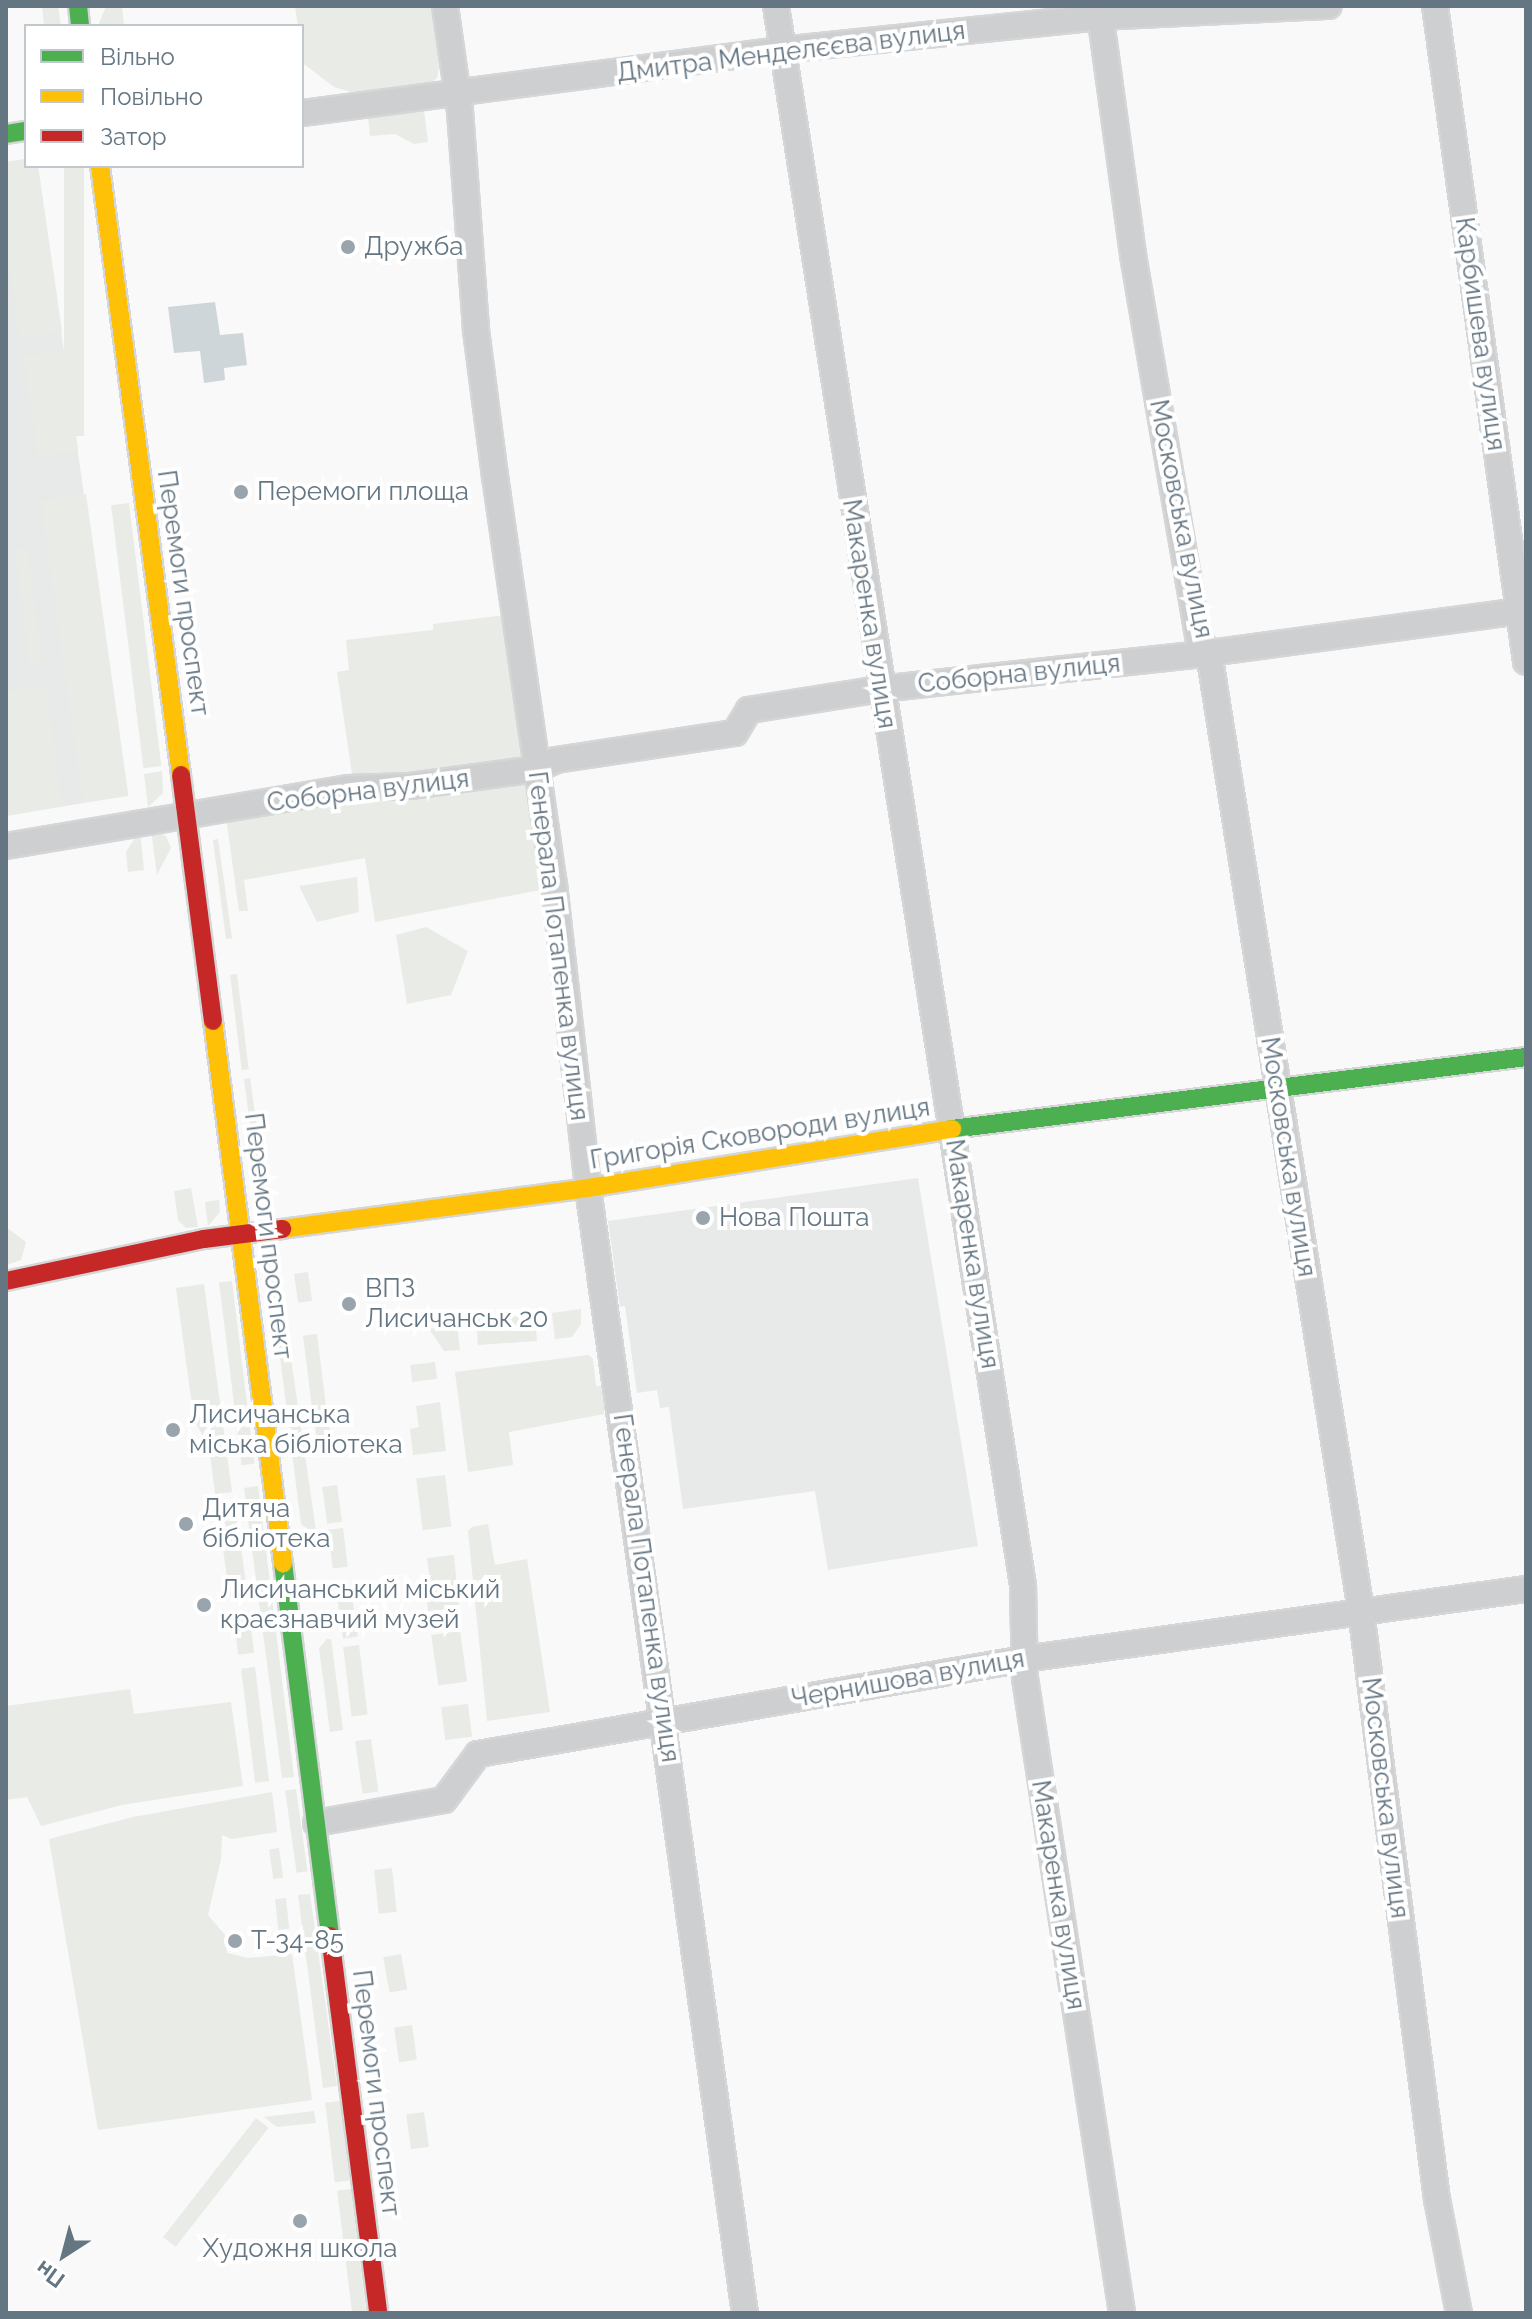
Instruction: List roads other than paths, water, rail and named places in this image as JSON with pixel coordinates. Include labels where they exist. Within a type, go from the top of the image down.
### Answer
[{"type":"main road","name":"Перемоги проспект","points":[[100,168],[242,1236],[378,2313]]},
{"type":"main road","name":"Григорія Сковороди вулиця","points":[[6,1281],[204,1239],[588,1188],[952,1129],[1526,1057]]},
{"type":"street","name":"Генерала Потапенка вулиця","points":[[445,6],[457,95],[476,330],[554,884],[588,1188],[665,1720],[745,2313]]},
{"type":"street","name":"Макаренка вулиця","points":[[776,6],[880,689],[1023,1586],[1024,1659],[1122,2313]]},
{"type":"street","name":"Дмитра Менделєєва вулиця","points":[[304,113],[1099,12],[1329,6]]},
{"type":"street","name":"Карбишева вулиця","points":[[1435,6],[1522,611],[1526,662]]},
{"type":"street","name":"Московська вулиця","points":[[1099,12],[1141,301],[1199,640],[1209,653],[1361,1611],[1437,2199],[1459,2313]]},
{"type":"street","name":"Соборна вулиця","points":[[6,846],[144,820],[186,816],[348,788],[410,786],[536,769],[556,760],[735,733],[749,710],[880,689],[1209,653],[1522,611]]},
{"type":"street","name":"Чернишова вулиця","points":[[316,1823],[444,1800],[478,1754],[1024,1659],[1526,1589]]},
{"type":"place","name":"Дружба","points":[[348,247]]},
{"type":"place","name":"Перемоги площа","points":[[241,492]]},
{"type":"place","name":"Нова Пошта","points":[[703,1218]]},
{"type":"place","name":"ВПЗ Лисичанськ 20","points":[[349,1304]]},
{"type":"place","name":"Лисичанська мiська бiблiотека","points":[[173,1430]]},
{"type":"place","name":"Дитяча бiблiотека","points":[[186,1524]]},
{"type":"place","name":"Лисичанський міський краєзнавчий музей","points":[[204,1605]]},
{"type":"place","name":"Т-34-85","points":[[235,1941]]},
{"type":"place","name":"Художня школа","points":[[300,2221]]}]
